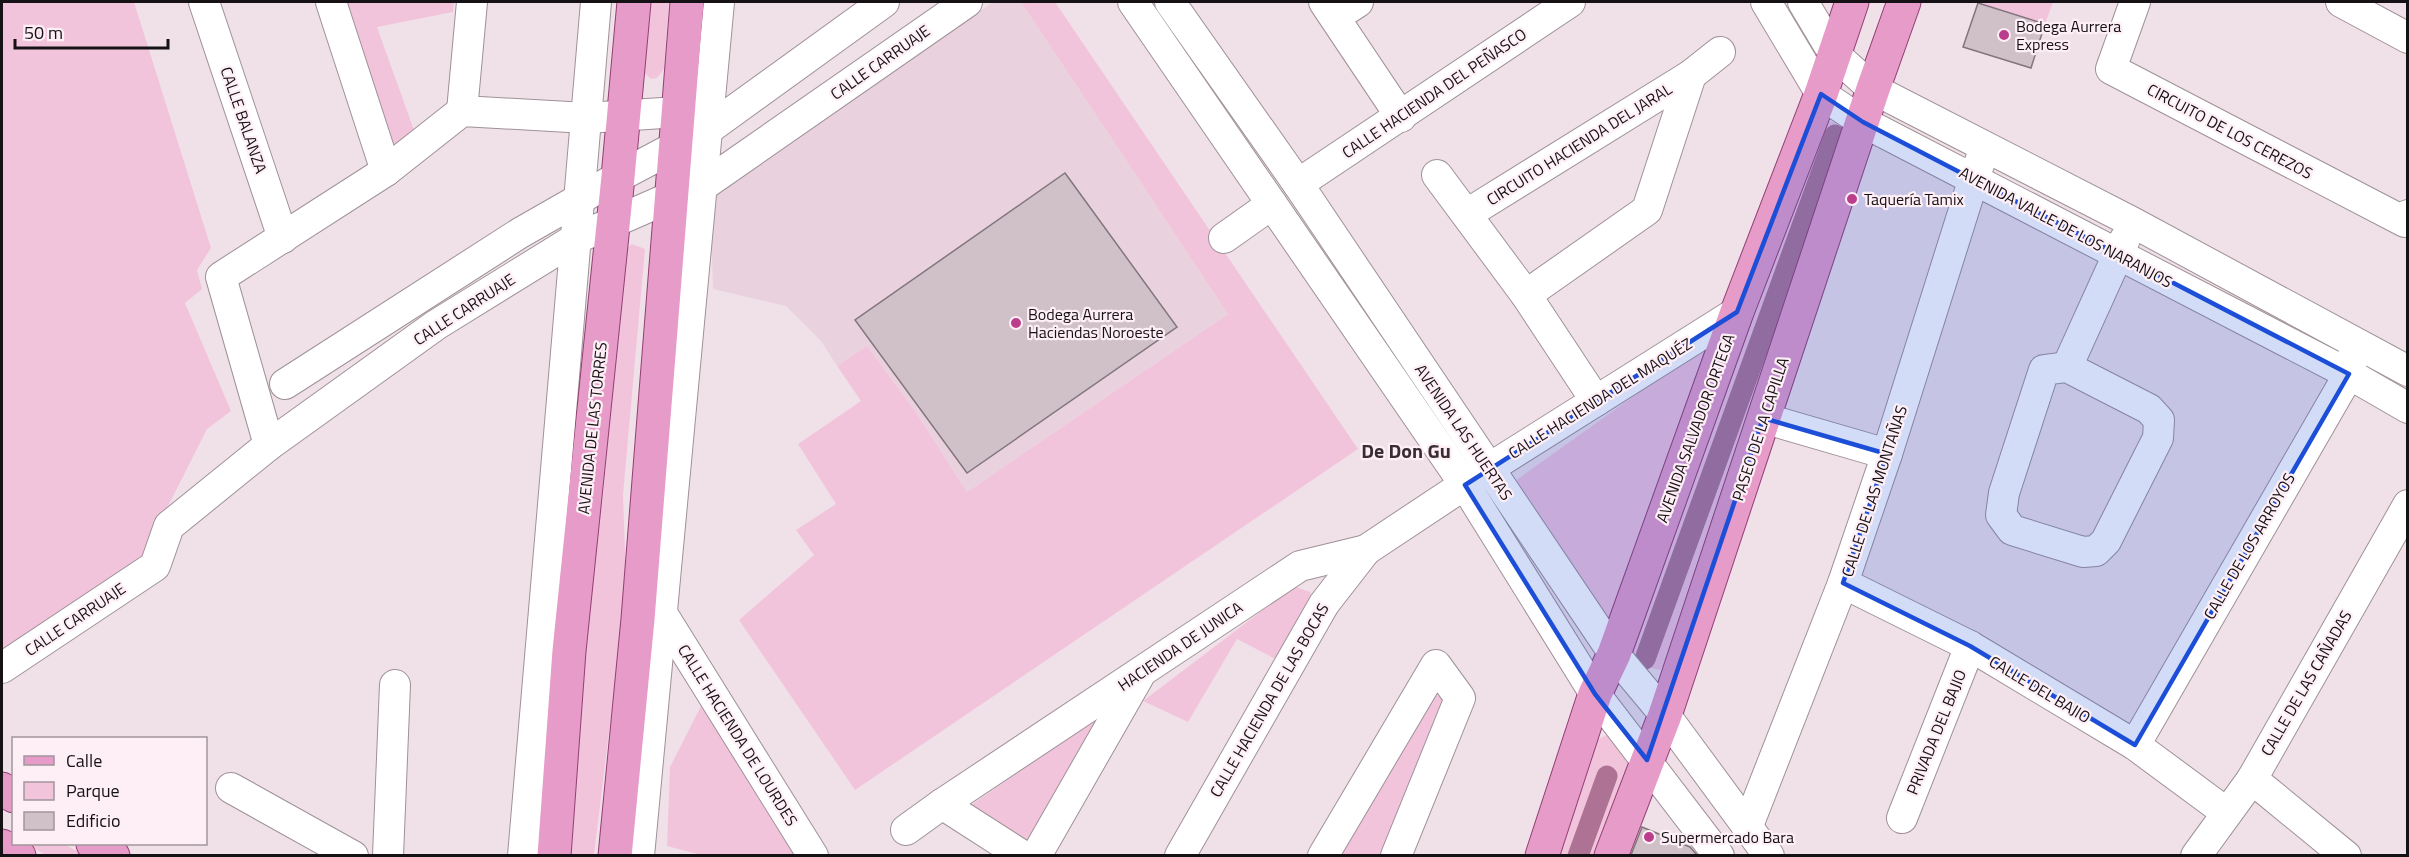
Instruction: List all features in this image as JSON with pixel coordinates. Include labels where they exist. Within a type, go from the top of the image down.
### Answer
[{"type":"main road","name":"AVENIDA DE LAS TORRES","points":[[554,855],[569,651],[634,2]]},
{"type":"main road","points":[[615,855],[638,619],[687,2]]},
{"type":"main road","name":"AVENIDA SALVADOR ORTEGA","points":[[1542,855],[1595,694],[1614,654],[1737,312],[1821,94],[1852,2]]},
{"type":"main road","name":"PASEO DE LA CAPILLA","points":[[1611,855],[1665,715],[1904,2]]},
{"type":"main road","points":[[96,845],[112,855]]},
{"type":"main road","points":[[2,846],[19,855]]},
{"type":"street","name":"CALLE BALANZA","points":[[204,2],[283,238]]},
{"type":"street","points":[[331,2],[386,171]]},
{"type":"street","points":[[462,111],[472,2]]},
{"type":"street","name":"AVENIDA DE LAS TORRES","points":[[523,855],[596,2]]},
{"type":"street","points":[[639,855],[719,2]]},
{"type":"street","points":[[285,384],[520,233],[707,130],[884,2]]},
{"type":"street","name":"CALLE CARRUAJE","points":[[2,668],[155,566],[169,526],[269,445],[436,325],[575,239],[671,197],[702,187],[968,2]]},
{"type":"street","name":"AVENIDA LAS HUERTAS","points":[[1133,2],[1272,204],[1476,477],[1614,654],[1665,715],[1769,855]]},
{"type":"street","name":"AVENIDA LAS HUERTAS","points":[[1170,2],[1299,184],[1476,477],[1595,694],[1719,855]]},
{"type":"street","name":"CALLE HACIENDA DEL PEÑASCO","points":[[1299,184],[1570,2]]},
{"type":"street","name":"AVENIDA VALLE DE LOS NARANJOS","points":[[1766,2],[1821,94],[1863,122],[2349,374],[2408,408]]},
{"type":"street","name":"AVENIDA VALLE DE LOS NARANJOS","points":[[1803,2],[1834,54],[1873,89],[2132,222],[2408,370]]},
{"type":"street","name":"CIRCUITO DE LOS CEREZOS","points":[[2135,2],[2111,69],[2405,222],[2408,215]]},
{"type":"street","points":[[2341,2],[2408,38]]},
{"type":"street","points":[[1339,7],[1401,117]]},
{"type":"street","name":"CIRCUITO HACIENDA DEL JARAL","points":[[1467,214],[1691,75],[1720,52]]},
{"type":"street","name":"CIRCUITO HACIENDA DEL JARAL","points":[[1526,295],[1647,210],[1691,75]]},
{"type":"street","points":[[269,445],[221,277],[386,171],[462,111],[586,118],[678,112],[707,130]]},
{"type":"street","name":"CALLE DE LAS MONTAÑAS","points":[[1747,828],[1843,583],[1985,148]]},
{"type":"street","name":"CIRCUITO HACIENDA DEL JARAL","points":[[1437,175],[1526,295],[1596,401]]},
{"type":"street","points":[[1224,238],[1272,204]]},
{"type":"street","points":[[2067,367],[2132,222]]},
{"type":"street","name":"CALLE HACIENDA DEL MAQUÉZ","points":[[1476,477],[1737,312]]},
{"type":"street","name":"CALLE DE LOS ARROYOS","points":[[2135,745],[2349,374],[2356,344]]},
{"type":"street","points":[[2067,367],[2149,409],[2159,420],[2158,438],[2106,541],[2096,551],[2083,552],[2012,530],[2001,515],[2004,493],[2044,370],[2067,367]]},
{"type":"street","points":[[1763,418],[1887,454]]},
{"type":"street","name":"HACIENDA DE JUNICA","points":[[906,831],[942,804],[1300,566],[1366,550],[1476,477]]},
{"type":"street","name":"CALLE DE LAS CAÑADAS","points":[[2196,855],[2252,779],[2408,505]]},
{"type":"street","name":"CALLE HACIENDA DE LAS BOCAS","points":[[1180,855],[1324,604],[1366,550]]},
{"type":"street","points":[[1300,566],[1315,583],[1324,604]]},
{"type":"street","name":"CALLE DEL BAJIO","points":[[1843,583],[1970,646],[2135,745],[2227,813]]},
{"type":"street","name":"CALLE HACIENDA DE LOURDES","points":[[663,615],[813,855]]},
{"type":"street","name":"PRIVADA DEL BAJIO","points":[[1902,818],[1970,646]]},
{"type":"street","points":[[1323,855],[1436,665],[1460,698],[1396,855]]},
{"type":"street","points":[[1036,855],[1142,671]]},
{"type":"street","points":[[388,855],[395,685]]},
{"type":"street","points":[[2252,779],[2346,855]]},
{"type":"street","points":[[231,788],[353,855]]},
{"type":"street","points":[[942,804],[1023,855]]},
{"type":"highlighted area","points":[[1821,94],[1863,122],[2349,374],[2135,745],[1970,646],[1843,583],[1887,454],[1763,418],[1647,760],[1595,694],[1465,485],[1737,312]]},
{"type":"shaded area","points":[[993,2],[1021,2],[1228,314],[967,492],[915,411],[867,346],[837,366],[821,341],[786,306],[713,289],[710,196]]},
{"type":"green space","points":[[2,2],[134,2],[211,248],[197,270],[202,289],[185,303],[231,411],[207,429],[162,518],[152,559],[2,660]]},
{"type":"green space","points":[[346,2],[454,2],[453,12],[377,27],[415,133],[394,149]]},
{"type":"green space","points":[[646,2],[669,2],[664,69],[657,78],[651,79],[640,69]]},
{"type":"green space","points":[[1021,2],[1055,2],[1358,449],[855,790],[739,620],[814,555],[796,530],[836,504],[798,444],[861,401],[837,366],[867,346],[915,411],[967,492],[1228,314]]},
{"type":"green space","points":[[1973,2],[2053,2],[2045,24]]},
{"type":"green space","points":[[1831,121],[1848,129],[1674,659],[1660,670],[1637,665],[1631,650],[1820,125]]},
{"type":"green space","points":[[632,244],[645,249],[623,495],[625,624],[594,855],[571,856],[593,549],[603,497],[624,259],[626,249]]},
{"type":"green space","points":[[1725,331],[1611,635],[1508,486]]},
{"type":"green space","points":[[1296,587],[1310,592],[1316,608],[1283,663],[1237,639],[1188,722],[1143,701],[1284,594]]},
{"type":"green space","points":[[1433,695],[1439,696],[1443,701],[1386,855],[1335,856]]},
{"type":"green space","points":[[703,702],[796,855],[701,855],[667,846],[670,767]]},
{"type":"green space","points":[[1097,720],[1031,853],[958,814],[1090,723]]},
{"type":"green space","points":[[1609,734],[1630,763],[1596,855],[1545,856],[1592,742]]},
{"type":"green space","points":[[28,845],[66,845],[84,855],[46,855]]},
{"type":"building","name":"Bodega Aurrera Express","points":[[1978,3],[2045,24],[2031,68],[1963,47]]},
{"type":"building","name":"Bodega Aurrera Haciendas Noroeste","points":[[1065,173],[1177,327],[967,473],[855,320]]},
{"type":"building","name":"Supermercado Bara","points":[[1642,827],[1690,847],[1697,855],[1631,855]]},
{"type":"waterway","points":[[1645,659],[1835,135]]},
{"type":"waterway","points":[[1578,856],[1607,776]]},
{"type":"place","name":"Bodega Aurrera Express","points":[[2004,35]]},
{"type":"place","name":"Taquería Tamix","points":[[1852,199]]},
{"type":"place","name":"Bodega Aurrera Haciendas Noroeste","points":[[1016,323]]},
{"type":"place","name":"Supermercado Bara","points":[[1649,837]]},
{"type":"district","name":"De Don Gu","points":[[1406,451]]}]
